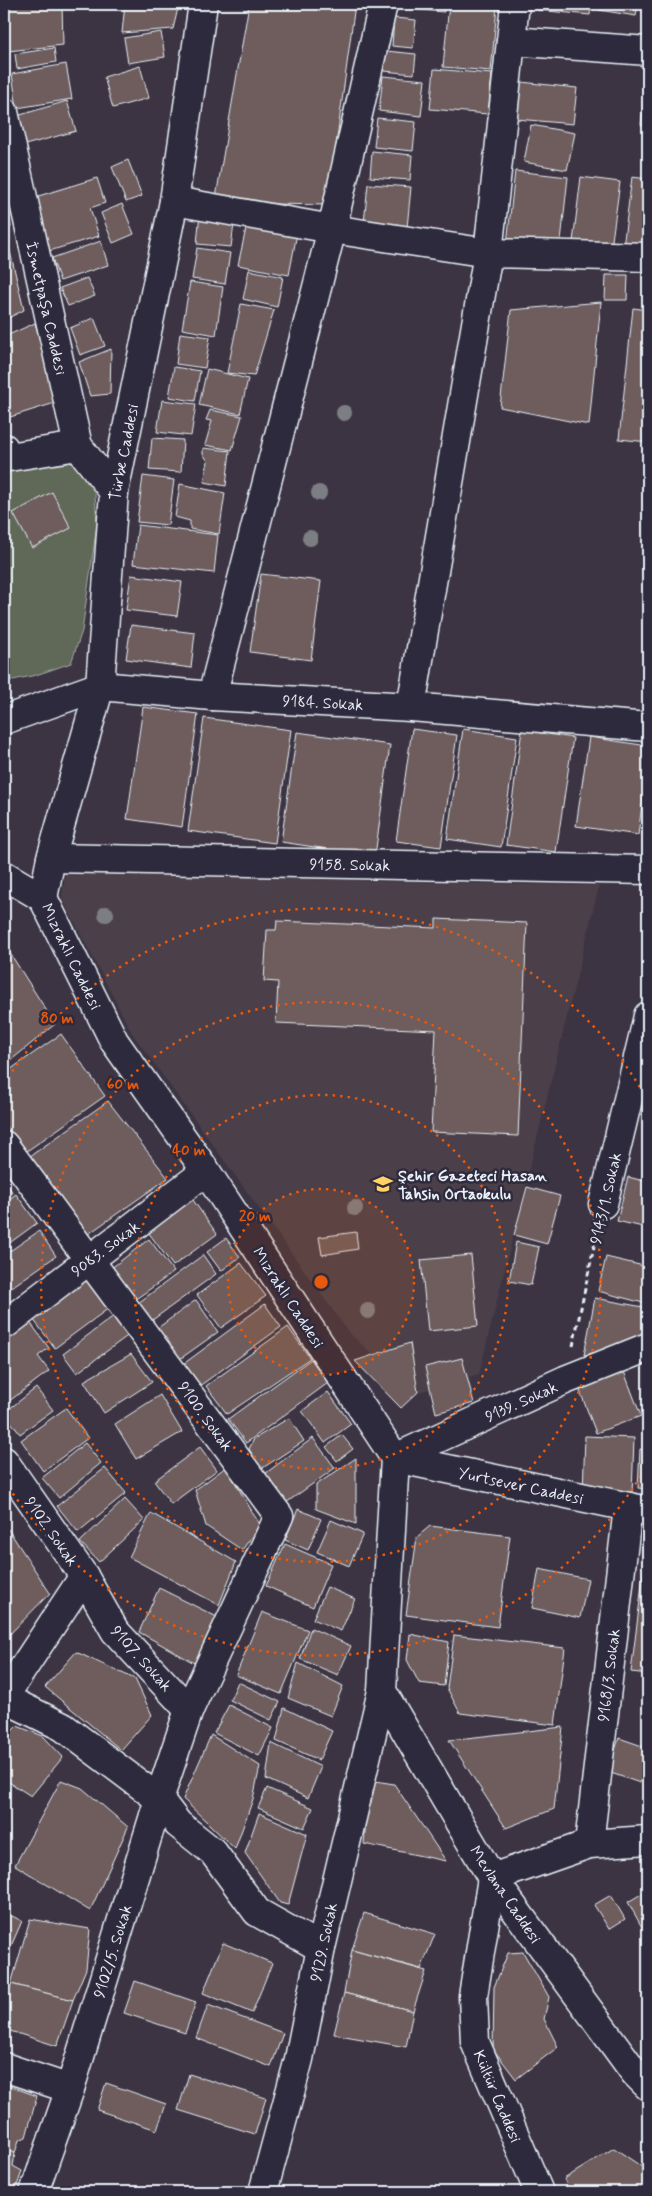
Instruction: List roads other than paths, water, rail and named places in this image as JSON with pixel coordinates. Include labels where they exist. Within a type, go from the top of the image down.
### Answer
[{"type":"street","name":"Türbe Caddesi","points":[[43,898],[51,858],[100,686],[114,492],[174,201],[202,4]]},
{"type":"street","points":[[212,696],[332,229],[382,4]]},
{"type":"street","points":[[411,707],[488,253],[515,4]]},
{"type":"street","points":[[512,41],[648,51]]},
{"type":"street","name":"İsmetpaşa Caddesi","points":[[4,112],[78,446],[114,492]]},
{"type":"street","points":[[174,201],[332,229],[488,253],[648,257]]},
{"type":"street","points":[[4,448],[9,457],[78,446]]},
{"type":"street","name":"9184. Sokak","points":[[4,720],[100,686],[212,696],[411,707],[648,727]]},
{"type":"street","name":"9158. Sokak","points":[[51,858],[648,870]]},
{"type":"street","name":"Mızraklı Caddesi","points":[[4,875],[43,898],[114,1041],[206,1171],[395,1458]]},
{"type":"street","name":"9143/1. Sokak","points":[[603,1204],[648,1016]]},
{"type":"street","name":"9100. Sokak","points":[[4,1145],[279,1516],[189,1710]]},
{"type":"street","name":"9083. Sokak","points":[[4,1325],[206,1171]]},
{"type":"street","name":"9139. Sokak","points":[[395,1458],[565,1380],[648,1347]]},
{"type":"street","points":[[382,1691],[395,1458]]},
{"type":"street","name":"Yurtsever Caddesi","points":[[395,1458],[638,1509]]},
{"type":"street","name":"9102. Sokak","points":[[4,1461],[84,1576]]},
{"type":"street","name":"9168/3. Sokak","points":[[589,1844],[638,1509]]},
{"type":"street","points":[[84,1576],[4,1697],[63,1727],[159,1800],[178,1824],[213,1852],[257,1912],[321,1948]]},
{"type":"street","name":"9107. Sokak","points":[[84,1576],[115,1631],[189,1710]]},
{"type":"street","name":"Mevlana Caddesi","points":[[382,1691],[492,1878],[635,2073],[648,2086]]},
{"type":"street","name":"9129. Sokak","points":[[263,2192],[299,2059],[321,1948],[382,1691]]},
{"type":"street","name":"9102/5. Sokak","points":[[34,2192],[70,2089],[159,1800],[189,1710]]},
{"type":"street","points":[[492,1878],[589,1844],[648,1840]]},
{"type":"street","name":"Kültür Caddesi","points":[[492,1878],[473,1996],[475,2042],[532,2187]]},
{"type":"street","points":[[4,2067],[70,2089]]},
{"type":"place","name":"Şehir Gazeteci Hasan Tahsin Ortaokulu","points":[[383,1184]]}]
